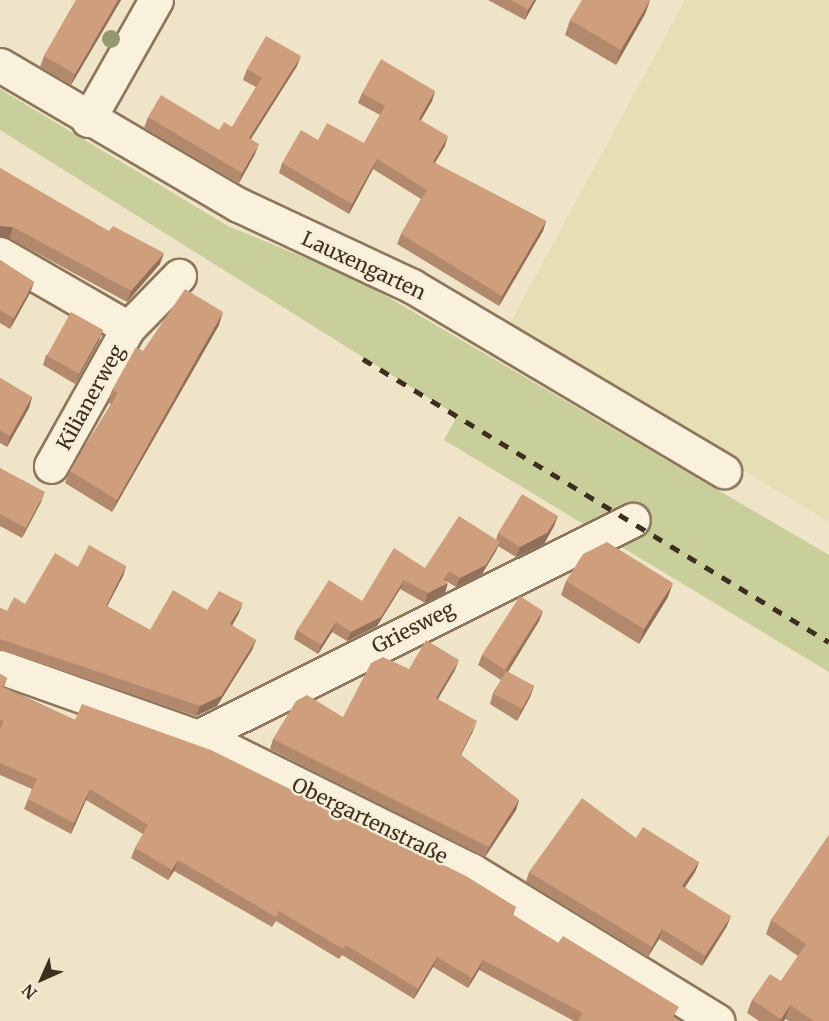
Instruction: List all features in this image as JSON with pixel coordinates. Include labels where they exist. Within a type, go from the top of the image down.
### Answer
[{"type":"street","points":[[88,120],[156,0]]},
{"type":"street","name":"Lauxengarten","points":[[0,65],[88,120],[239,205],[412,286],[724,471]]},
{"type":"street","name":"Kilianerweg","points":[[0,254],[128,328]]},
{"type":"street","name":"Kilianerweg","points":[[51,466],[128,328],[179,276]]},
{"type":"street","name":"Griesweg","points":[[195,738],[633,520]]},
{"type":"street","name":"Obergartenstraße","points":[[0,666],[195,738],[471,870],[717,1021]]},
{"type":"shaded area","points":[[685,0],[829,0],[829,522],[508,327]]},
{"type":"green space","points":[[0,89],[228,226],[357,279],[829,555],[829,672],[444,440],[457,416],[0,130]]},
{"type":"building","points":[[76,0],[118,0],[75,74],[44,56]]},
{"type":"building","points":[[511,0],[534,0],[528,10]]},
{"type":"building","points":[[582,0],[650,0],[621,50],[570,20]]},
{"type":"building","points":[[266,36],[301,56],[249,138],[259,144],[242,173],[148,117],[161,95],[219,130],[224,122],[232,127],[262,78],[247,69]]},
{"type":"building","points":[[381,59],[435,91],[419,119],[448,136],[433,162],[546,221],[502,296],[401,234],[427,190],[377,159],[352,204],[282,163],[301,130],[318,140],[327,123],[364,143],[385,106],[362,93]]},
{"type":"building","points":[[0,168],[109,231],[113,226],[164,253],[131,291],[13,227],[0,226]]},
{"type":"building","points":[[0,260],[34,282],[14,318],[0,310]]},
{"type":"building","points":[[185,289],[223,312],[117,500],[70,471],[118,393],[112,390],[136,347],[143,351]]},
{"type":"building","points":[[71,312],[103,330],[79,374],[47,356]]},
{"type":"building","points":[[0,378],[32,397],[10,436],[0,430]]},
{"type":"building","points":[[0,468],[45,492],[26,528],[0,514]]},
{"type":"building","points":[[522,494],[558,516],[547,533],[520,547],[498,533]]},
{"type":"building","points":[[459,516],[500,542],[486,565],[460,578],[449,571],[444,580],[448,583],[428,593],[404,580],[381,617],[351,632],[336,622],[321,645],[297,630],[329,580],[362,601],[394,548],[425,568]]},
{"type":"building","points":[[607,542],[673,583],[644,629],[566,581],[583,554]]},
{"type":"building","points":[[89,545],[126,566],[106,606],[150,630],[173,590],[207,610],[219,591],[243,603],[230,624],[256,640],[221,696],[200,706],[0,639],[0,608],[7,611],[14,597],[25,604],[55,553],[78,567]]},
{"type":"building","points":[[520,596],[543,611],[505,669],[482,655]]},
{"type":"building","points":[[426,640],[459,660],[436,698],[477,721],[460,755],[519,800],[489,847],[273,739],[296,701],[307,695],[343,717],[371,663],[383,657],[409,669]]},
{"type":"building","points":[[506,671],[534,686],[522,709],[494,694]]},
{"type":"building","points":[[0,674],[7,678],[2,687],[75,720],[82,704],[211,750],[466,876],[516,907],[512,914],[558,943],[563,936],[679,1007],[673,1017],[680,1021],[578,1021],[583,1013],[483,960],[472,978],[437,957],[418,989],[346,945],[343,949],[279,911],[276,917],[178,860],[172,870],[135,848],[148,825],[90,789],[74,823],[28,799],[37,779],[0,763],[0,729],[4,721],[0,720]]},
{"type":"building","points":[[582,798],[636,838],[643,827],[699,862],[682,886],[731,916],[705,956],[662,929],[652,947],[529,872]]},
{"type":"building","points":[[829,835],[829,1021],[814,1021],[790,1005],[781,1019],[752,1000],[770,974],[781,981],[806,944],[771,920]]},
{"type":"railway","points":[[363,359],[829,642]]}]
